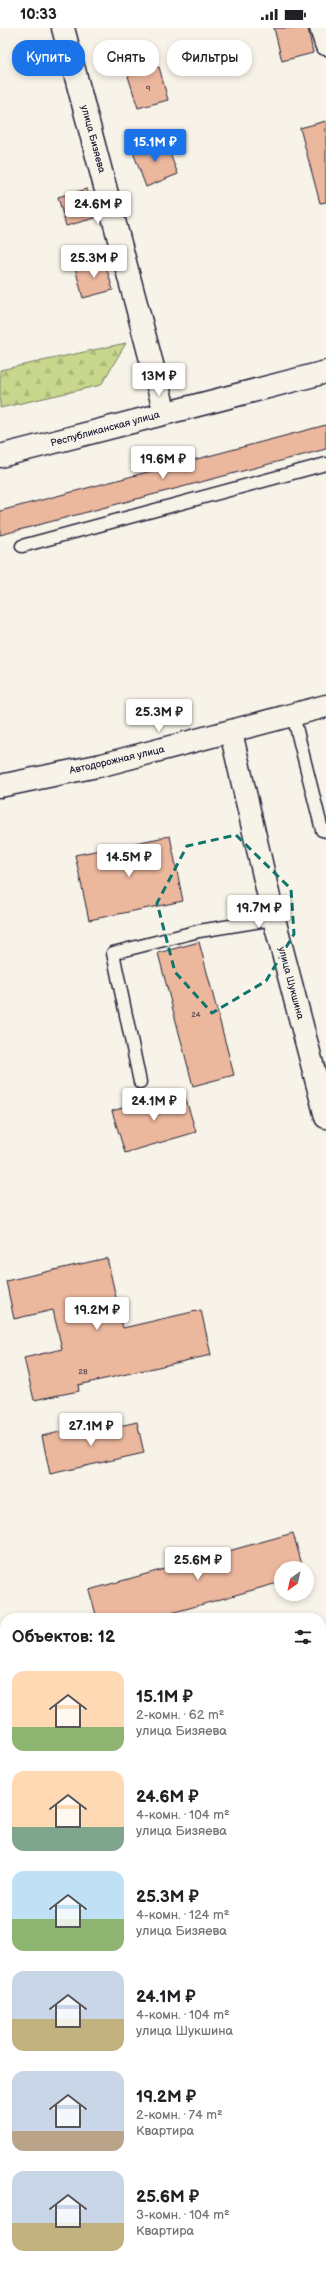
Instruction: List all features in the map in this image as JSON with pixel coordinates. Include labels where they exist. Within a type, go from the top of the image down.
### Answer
[{"type":"street","name":"улица Бизяева","points":[[63,28],[165,413]]},
{"type":"street","points":[[321,28],[326,44]]},
{"type":"street","name":"Республиканская улица","points":[[0,456],[326,372]]},
{"type":"street","name":"Автодорожная улица","points":[[0,786],[102,765],[326,706]]},
{"type":"street","name":"улица Шукшина","points":[[231,732],[274,919],[326,1117]]},
{"type":"lane","points":[[22,546],[326,464]]},
{"type":"lane","points":[[293,715],[322,830],[326,831]]},
{"type":"lane","points":[[140,1082],[113,953],[199,932],[274,919]]},
{"type":"highlighted area","points":[[236,835],[291,889],[294,934],[266,981],[212,1013],[175,972],[157,903],[187,846]]},
{"type":"green space","points":[[126,343],[101,385],[0,408],[0,370]]},
{"type":"building","points":[[274,28],[308,28],[313,53],[282,61]]},
{"type":"building","points":[[159,67],[168,100],[138,108],[128,76],[159,76]]},
{"type":"building","points":[[326,121],[326,202],[320,203],[300,128]]},
{"type":"building","points":[[164,139],[178,174],[146,187],[133,152]]},
{"type":"building","points":[[87,189],[95,218],[66,226],[58,197]]},
{"type":"building","points":[[104,260],[113,290],[83,298],[75,268]]},
{"type":"building","points":[[326,425],[326,449],[0,535],[0,511]]},
{"type":"building","points":[[170,836],[183,901],[89,920],[75,855]]},
{"type":"building","points":[[199,942],[234,1075],[193,1086],[158,953]]},
{"type":"building","points":[[183,1090],[196,1132],[125,1153],[112,1111]]},
{"type":"building","points":[[107,1258],[123,1328],[201,1310],[211,1355],[78,1385],[79,1391],[34,1400],[24,1358],[62,1349],[53,1310],[14,1319],[6,1281]]},
{"type":"building","points":[[137,1422],[144,1453],[50,1474],[42,1436],[87,1426],[89,1433]]},
{"type":"building","points":[[293,1533],[301,1561],[274,1561],[274,1584],[172,1613],[96,1613],[89,1590]]}]
